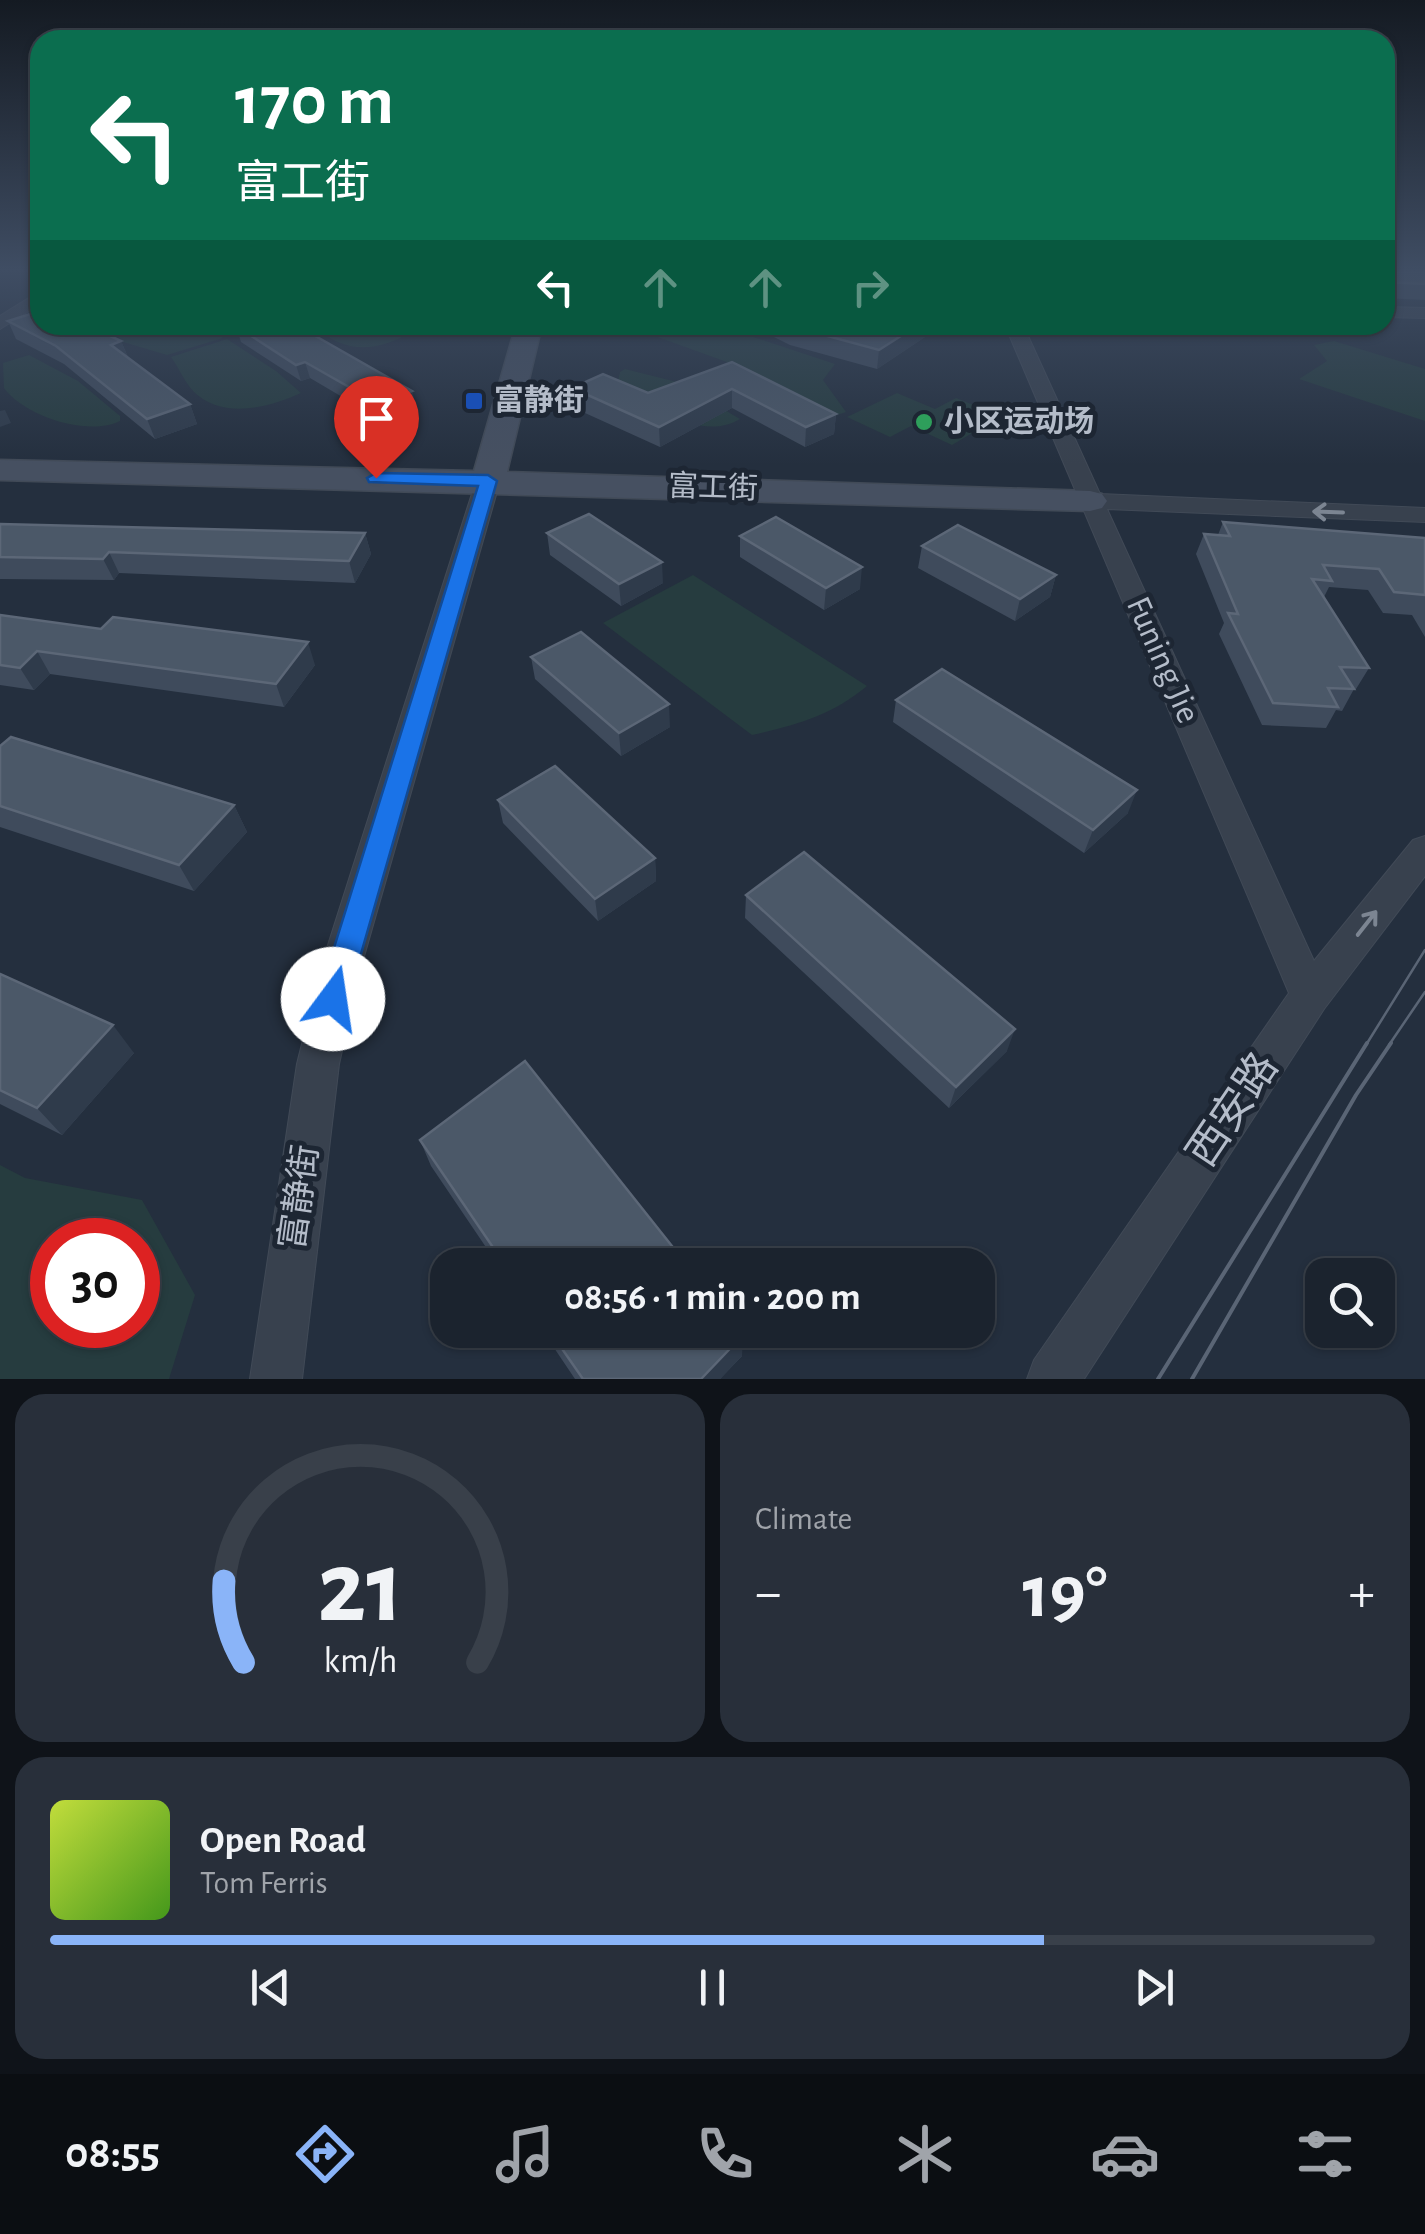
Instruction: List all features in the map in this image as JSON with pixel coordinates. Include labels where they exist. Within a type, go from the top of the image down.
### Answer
[{"type":"street","name":"富静街","points":[[276,1379],[318,1064],[341,966],[488,481],[526,336]]},
{"type":"street","name":"Funing Jie","points":[[1019,336],[1310,996]]},
{"type":"street","name":"富工街","points":[[0,471],[488,481],[1425,516]]},
{"type":"street","name":"西安路","points":[[1053,1379],[1310,996],[1425,850]]},
{"type":"green space","points":[[118,336],[223,338],[167,355],[123,342]]},
{"type":"green space","points":[[327,336],[404,336],[373,346],[337,342]]},
{"type":"green space","points":[[656,336],[751,336],[835,364],[823,380],[846,412],[834,416],[738,366]]},
{"type":"green space","points":[[227,339],[276,371],[301,393],[260,407],[231,408],[205,400],[193,391],[171,357]]},
{"type":"green space","points":[[1334,341],[1425,369],[1425,421],[1299,379],[1327,361],[1314,345]]},
{"type":"green space","points":[[29,355],[78,381],[120,416],[120,421],[91,427],[75,425],[41,415],[13,398],[4,388],[3,363]]},
{"type":"green space","points":[[625,369],[677,382],[740,419],[709,426],[677,418],[617,385],[620,372]]},
{"type":"green space","name":"小区运动场","points":[[897,393],[935,409],[956,398],[1001,416],[952,445],[911,426],[890,437],[847,417]]},
{"type":"green space","points":[[693,575],[867,686],[812,718],[752,735],[603,623]]},
{"type":"green space","points":[[0,1165],[25,1178],[142,1200],[152,1218],[30,1218],[30,1348],[160,1348],[160,1232],[195,1295],[169,1379],[0,1379]]},
{"type":"building","points":[[37,336],[111,336],[121,341],[111,345],[190,404],[147,419],[56,346]]},
{"type":"building","points":[[252,336],[316,336],[412,391],[379,404],[305,362],[296,365]]},
{"type":"building","points":[[829,336],[900,336],[879,350]]},
{"type":"building","points":[[732,362],[836,414],[806,427],[732,389],[659,427],[572,388],[603,374],[648,393]]},
{"type":"building","points":[[589,514],[662,562],[619,584],[547,533]]},
{"type":"building","points":[[776,517],[862,567],[826,588],[740,536]]},
{"type":"building","points":[[1223,522],[1425,538],[1425,595],[1394,592],[1379,569],[1323,565],[1332,581],[1312,579],[1369,668],[1340,667],[1354,689],[1328,688],[1338,707],[1273,703],[1228,613],[1238,614],[1204,534],[1230,536]]},
{"type":"building","points":[[0,524],[365,533],[349,561],[109,552],[103,559],[0,557]]},
{"type":"building","points":[[958,525],[1056,575],[1020,599],[922,546]]},
{"type":"building","points":[[0,615],[101,629],[113,617],[308,642],[276,684],[37,651],[20,668],[0,665]]},
{"type":"building","points":[[581,632],[669,704],[619,733],[531,657]]},
{"type":"building","points":[[942,669],[1137,790],[1093,830],[896,700]]},
{"type":"building","points":[[11,737],[234,805],[179,865],[0,806],[0,746]]},
{"type":"building","points":[[555,766],[655,858],[595,899],[498,800]]},
{"type":"building","points":[[804,852],[1015,1029],[956,1087],[746,895]]},
{"type":"building","points":[[0,974],[113,1025],[37,1108],[0,1090]]},
{"type":"building","points":[[525,1061],[674,1248],[493,1248],[420,1140]]},
{"type":"building","points":[[561,1348],[731,1348],[701,1379],[583,1379]]},
{"type":"tram line","points":[[1366,1045],[1425,950]]},
{"type":"tram line","points":[[1389,1045],[1425,992]]},
{"type":"tram line","points":[[1158,1379],[1367,1043]]},
{"type":"tram line","points":[[1192,1379],[1356,1095],[1391,1043]]},
{"type":"place","name":"富静街","points":[[474,401]]},
{"type":"place","name":"小区运动场","points":[[924,422]]},
{"type":"route","points":[[333,999],[488,481],[376,478]]}]
